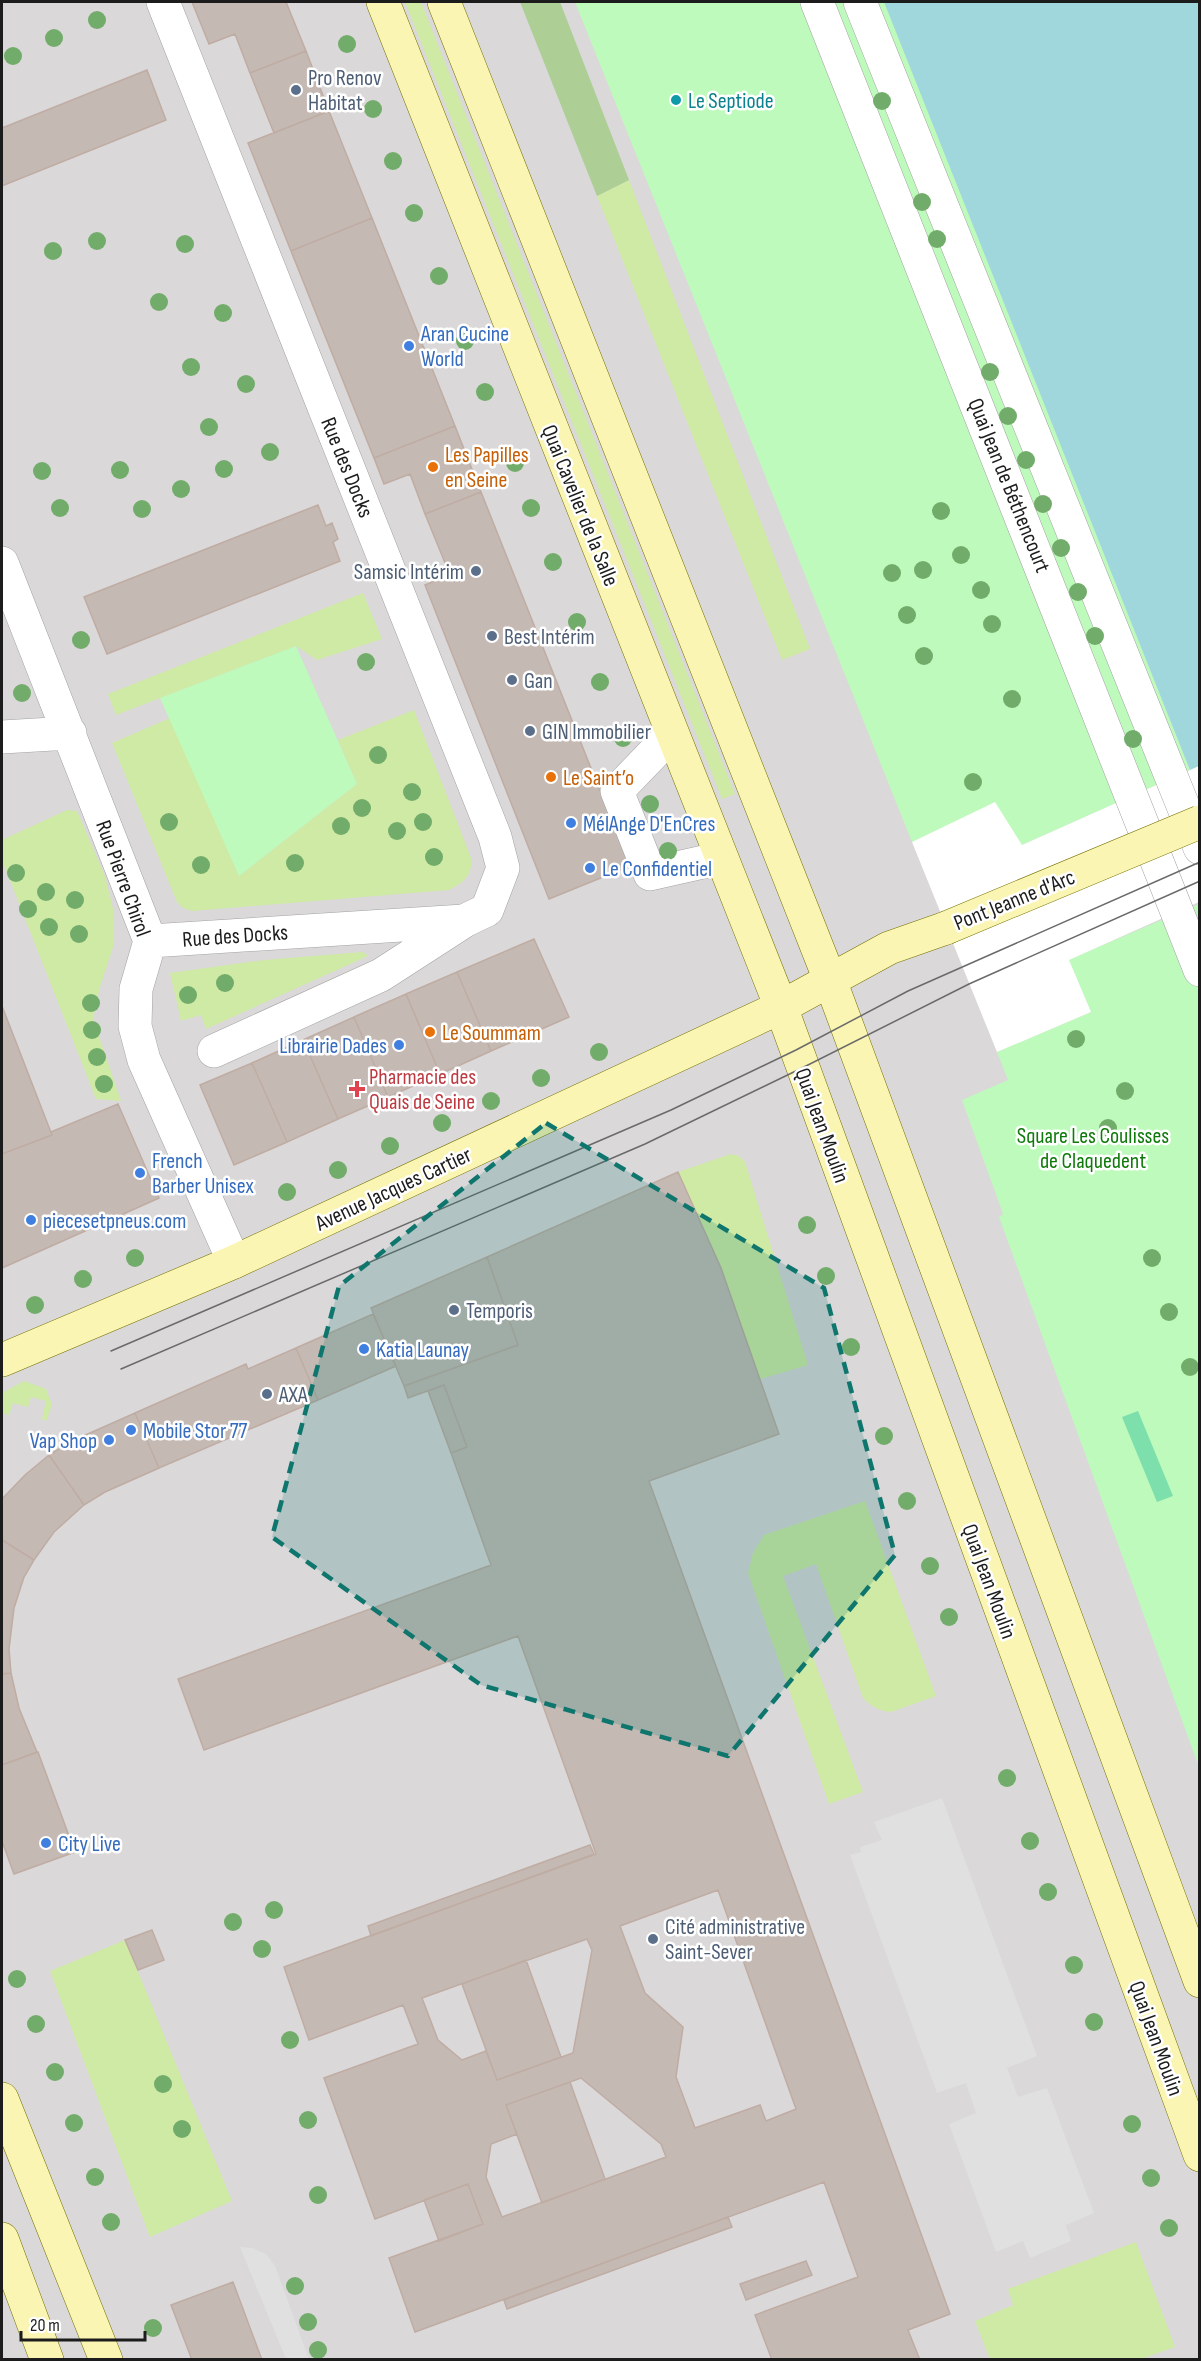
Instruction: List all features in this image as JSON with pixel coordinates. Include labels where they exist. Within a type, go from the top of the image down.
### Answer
[{"type":"main road","name":"Quai Cavelier de la Salle","points":[[383,2],[781,1007]]},
{"type":"main road","points":[[444,2],[830,980],[1200,1981]]},
{"type":"main road","name":"Pont Jeanne d'Arc","points":[[781,1007],[889,948],[946,928],[1200,822]]},
{"type":"main road","name":"Avenue Jacques Cartier","points":[[2,1360],[234,1262],[781,1007]]},
{"type":"main road","name":"Quai Jean Moulin","points":[[781,1007],[1200,2155]]},
{"type":"main road","points":[[2,2099],[106,2360]]},
{"type":"main road","points":[[2,2239],[47,2360]]},
{"type":"street","name":"Rue des Docks","points":[[163,2],[495,837],[503,868],[487,910],[464,921],[381,975],[214,1051]]},
{"type":"street","name":"Quai Jean de Béthencourt","points":[[817,2],[1200,970]]},
{"type":"street","name":"Quai Jean de Béthencourt","points":[[860,2],[1200,848]]},
{"type":"street","name":"Rue Pierre Chirol","points":[[2,563],[150,941],[136,989],[135,1026],[144,1060],[234,1262]]},
{"type":"street","points":[[2,737],[70,733]]},
{"type":"street","points":[[672,734],[617,791],[650,874],[721,858]]},
{"type":"street","name":"Rue des Docks","points":[[150,941],[464,921]]},
{"type":"highlighted area","points":[[546,1123],[824,1288],[895,1555],[728,1756],[481,1685],[272,1537],[339,1286]]},
{"type":"shaded area","points":[[2,2],[884,2],[1199,793],[1199,2359],[2,2360]]},
{"type":"shaded area","points":[[942,1798],[1037,2056],[1007,2068],[1018,2097],[1047,2088],[1094,2213],[1066,2225],[1071,2241],[1030,2258],[1023,2241],[996,2252],[949,2124],[976,2113],[966,2083],[937,2093],[850,1855],[861,1852],[860,1847],[882,1840],[874,1822]]},
{"type":"shaded area","points":[[240,2247],[252,2248],[266,2254],[275,2266],[309,2359],[286,2359]]},
{"type":"green space","points":[[405,2],[421,2],[735,794],[722,799]]},
{"type":"green space","points":[[520,2],[560,2],[629,180],[597,196]]},
{"type":"green space","points":[[575,2],[885,2],[1190,770],[1022,845],[938,830],[912,842]]},
{"type":"green space","points":[[629,180],[810,649],[782,660],[597,196]]},
{"type":"green space","points":[[363,593],[382,639],[317,660],[296,646],[116,715],[108,694]]},
{"type":"green space","points":[[296,646],[357,784],[239,876],[160,698]]},
{"type":"green space","points":[[414,710],[471,858],[469,874],[463,881],[449,890],[192,911],[183,908],[177,902],[112,743],[170,718],[239,876],[357,784],[338,740]]},
{"type":"green space","points":[[67,810],[77,811],[105,876],[113,909],[114,944],[100,987],[93,1019],[121,1101],[96,1099],[2,860],[2,840]]},
{"type":"green space","name":"Square Les Coulisses de Claquedent","points":[[1199,904],[1199,1767],[999,1217],[1003,1214],[962,1100],[1008,1080],[997,1052],[1091,1012],[1068,960]]},
{"type":"green space","points":[[363,952],[368,956],[206,1029],[201,1015],[181,1021],[170,973],[264,960]]},
{"type":"green space","points":[[731,1154],[739,1156],[745,1162],[808,1365],[760,1379],[721,1268],[678,1172]]},
{"type":"green space","points":[[24,1381],[46,1389],[52,1405],[46,1421],[42,1419],[46,1401],[31,1397],[28,1407],[13,1403],[9,1415],[2,1413],[2,1393]]},
{"type":"green space","points":[[1138,1411],[1173,1496],[1157,1502],[1122,1417]]},
{"type":"green space","points":[[865,1501],[936,1696],[891,1712],[869,1703],[863,1698],[816,1564],[783,1576],[863,1792],[829,1804],[748,1573],[753,1553],[764,1535]]},
{"type":"green space","points":[[125,1940],[232,2201],[150,2237],[50,1971]]},
{"type":"green space","points":[[1136,2242],[1175,2347],[1141,2359],[990,2359],[975,2321],[1013,2305],[1008,2289]]},
{"type":"water","points":[[884,2],[1199,2],[1199,793],[1190,770]]},
{"type":"pier","points":[[1199,766],[1199,902],[1069,960],[1091,1012],[997,1052],[912,842],[995,802],[1022,845]]},
{"type":"building","points":[[192,2],[286,2],[306,51],[250,73],[235,34],[209,44]]},
{"type":"building","points":[[306,51],[329,111],[274,133],[250,73]]},
{"type":"building","points":[[147,70],[166,120],[2,186],[2,128]]},
{"type":"building","points":[[329,111],[372,218],[291,251],[248,143]]},
{"type":"building","points":[[372,218],[455,426],[374,458],[291,251]]},
{"type":"building","points":[[455,426],[481,492],[425,514],[410,474],[384,484],[374,458]]},
{"type":"building","points":[[481,492],[630,866],[549,899],[425,585],[450,575],[425,514]]},
{"type":"building","points":[[318,505],[326,526],[332,523],[338,539],[333,542],[340,561],[107,654],[84,597]]},
{"type":"building","points":[[534,939],[569,1017],[491,1051],[457,972]]},
{"type":"building","points":[[457,972],[491,1051],[440,1074],[406,994]]},
{"type":"building","points":[[406,994],[440,1074],[388,1097],[354,1017]]},
{"type":"building","points":[[2,1006],[52,1135],[2,1154]]},
{"type":"building","points":[[354,1017],[388,1097],[338,1119],[303,1040]]},
{"type":"building","points":[[303,1040],[338,1119],[287,1142],[252,1063]]},
{"type":"building","points":[[252,1063],[287,1142],[234,1165],[200,1085]]},
{"type":"building","points":[[118,1104],[159,1198],[2,1268],[2,1154],[52,1135],[51,1132]]},
{"type":"building","points":[[678,1172],[721,1268],[779,1434],[649,1481],[950,2314],[908,2330],[920,2360],[772,2360],[755,2315],[858,2277],[824,2182],[415,2332],[389,2258],[483,2224],[468,2184],[375,2219],[324,2078],[418,2044],[403,2005],[309,2040],[284,1967],[596,1854],[518,1636],[204,1750],[178,1679],[491,1565],[451,1453],[467,1447],[444,1385],[408,1398],[404,1386],[518,1345],[487,1257]],"holes":[[[718,1890],[796,2109],[766,2121],[760,2105],[695,2128],[676,2077],[683,2027],[645,1993],[620,1926]],[[587,1939],[592,1950],[573,2053],[497,2080],[486,2051],[462,2060],[438,2040],[422,1998]],[[581,2078],[661,2144],[666,2157],[502,2217],[486,2177],[491,2144],[517,2134],[506,2105]]]},
{"type":"building","points":[[487,1257],[518,1345],[404,1386],[371,1308]]},
{"type":"building","points":[[373,1314],[396,1366],[318,1400],[296,1348]]},
{"type":"building","points":[[296,1348],[318,1400],[159,1468],[135,1413],[246,1364],[248,1369]]},
{"type":"building","points":[[444,1385],[467,1447],[451,1453],[428,1391]]},
{"type":"building","points":[[135,1413],[159,1468],[105,1492],[84,1505],[49,1455],[72,1441]]},
{"type":"building","points":[[49,1455],[84,1505],[54,1532],[34,1560],[2,1540],[2,1499],[25,1475]]},
{"type":"building","points":[[2,1540],[34,1560],[24,1577],[14,1608],[9,1649],[11,1673],[2,1674]]},
{"type":"building","points":[[11,1673],[19,1708],[37,1752],[2,1765],[2,1674]]},
{"type":"building","points":[[38,1752],[75,1852],[14,1874],[2,1841],[2,1765]]},
{"type":"building","points":[[590,1845],[594,1854],[371,1936],[368,1926]]},
{"type":"building","points":[[152,1930],[164,1960],[138,1970],[125,1940]]},
{"type":"building","points":[[526,1960],[561,2057],[497,2080],[462,1984]]},
{"type":"building","points":[[570,2082],[605,2179],[542,2203],[506,2105]]},
{"type":"building","points":[[468,2184],[483,2224],[439,2241],[424,2200]]},
{"type":"building","points":[[728,2217],[732,2227],[507,2309],[504,2300]]},
{"type":"building","points":[[806,2261],[812,2275],[746,2300],[740,2284]]},
{"type":"building","points":[[233,2282],[262,2360],[192,2360],[171,2305]]},
{"type":"tram line","points":[[111,1351],[671,1110],[796,1050],[908,991],[1200,862]]},
{"type":"tram line","points":[[121,1369],[645,1144],[969,984],[1200,881]]},
{"type":"place","name":"Pro Renov Habitat","points":[[296,90]]},
{"type":"place","name":"Le Septiode","points":[[676,100]]},
{"type":"place","name":"Aran Cucine World","points":[[409,346]]},
{"type":"place","name":"Les Papilles en Seine","points":[[433,467]]},
{"type":"place","name":"Samsic Intérim","points":[[476,571]]},
{"type":"place","name":"Best Intérim","points":[[492,636]]},
{"type":"place","name":"Gan","points":[[512,680]]},
{"type":"place","name":"GIN Immobilier","points":[[530,731]]},
{"type":"place","name":"Le Saint’o","points":[[551,777]]},
{"type":"place","name":"MélAnge D'EnCres","points":[[571,823]]},
{"type":"place","name":"Le Confidentiel","points":[[590,868]]},
{"type":"place","name":"Le Soummam","points":[[430,1032]]},
{"type":"place","name":"Librairie Dades","points":[[399,1045]]},
{"type":"place","name":"Pharmacie des Quais de Seine","points":[[357,1089]]},
{"type":"place","name":"French Barber Unisex","points":[[140,1173]]},
{"type":"place","name":"piecesetpneus.com","points":[[31,1220]]},
{"type":"place","name":"Temporis","points":[[454,1310]]},
{"type":"place","name":"Katia Launay","points":[[364,1349]]},
{"type":"place","name":"AXA","points":[[267,1394]]},
{"type":"place","name":"Mobile Stor 77","points":[[131,1430]]},
{"type":"place","name":"Vap Shop","points":[[109,1440]]},
{"type":"place","name":"City Live","points":[[46,1843]]},
{"type":"place","name":"Cité administrative Saint-Sever","points":[[653,1939]]}]
